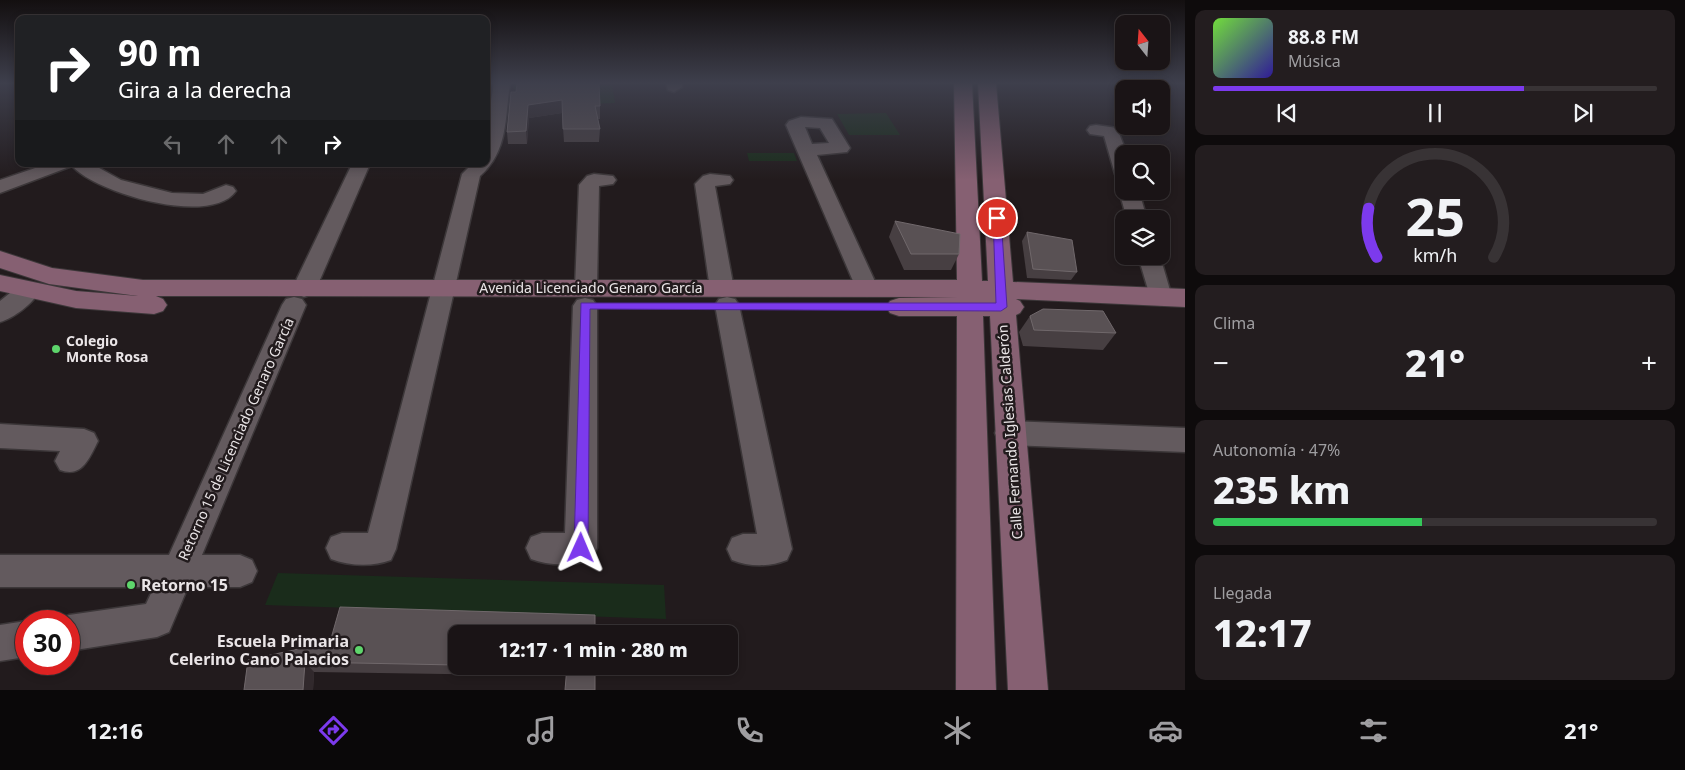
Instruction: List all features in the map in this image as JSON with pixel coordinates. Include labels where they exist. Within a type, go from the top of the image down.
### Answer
[{"type":"street","points":[[490,153],[492,150],[493,115]]},
{"type":"street","name":"Calle Fernando Iglesias Calderón","points":[[966,115],[986,298],[1009,433],[1028,690]]},
{"type":"street","name":"Calle Fernando Iglesias Calderón","points":[[976,690],[986,298],[987,115]]},
{"type":"street","points":[[1096,130],[1110,132],[1115,147]]},
{"type":"street","points":[[808,150],[868,288]]},
{"type":"street","points":[[0,187],[56,167]]},
{"type":"street","points":[[85,167],[111,183],[149,194],[173,198],[208,200],[220,196],[226,190]]},
{"type":"street","name":"Retorno 15 de Licenciado Genaro García","points":[[80,631],[157,620],[299,297],[360,167]]},
{"type":"street","points":[[342,548],[380,549],[471,174],[479,167]]},
{"type":"street","points":[[542,548],[581,548],[585,297],[589,185],[594,180],[606,180]]},
{"type":"street","points":[[723,180],[710,180],[705,184],[724,297],[776,549],[743,549]]},
{"type":"street","name":"Avenida Licenciado Genaro García","points":[[0,259],[49,276],[91,283],[143,288],[171,297]]},
{"type":"street","points":[[1151,265],[1160,297]]},
{"type":"street","name":"Avenida Licenciado Genaro García","points":[[0,283],[28,292],[115,305],[171,297],[1185,298]]},
{"type":"street","name":"Avenida Licenciado Genaro García","points":[[724,297],[868,288],[1185,314]]},
{"type":"street","points":[[0,314],[28,292]]},
{"type":"street","points":[[1009,433],[1185,440]]},
{"type":"street","points":[[0,436],[84,441],[70,461]]},
{"type":"street","name":"Retorno 15 de Licenciado Genaro García","points":[[0,571],[240,571]]},
{"type":"street","points":[[0,643],[15,641]]},
{"type":"green space","points":[[838,115],[887,115],[900,135],[849,135]]},
{"type":"green space","points":[[747,153],[794,153],[797,161],[749,161]]},
{"type":"green space","points":[[278,573],[664,585],[666,619],[265,605]]},
{"type":"building","points":[[509,115],[527,115],[526,131],[507,132]]},
{"type":"building","points":[[563,115],[597,115],[600,129],[563,129]]},
{"type":"building","points":[[895,221],[960,234],[959,254],[911,254]]},
{"type":"building","points":[[1027,232],[1072,240],[1077,272],[1033,269]]},
{"type":"building","points":[[1043,309],[1103,311],[1116,333],[1034,330],[1030,316]]},
{"type":"building","points":[[340,607],[595,615],[595,625],[448,625],[448,665],[305,662],[303,690],[244,690],[248,660],[330,642]]},
{"type":"building","points":[[566,675],[595,675],[595,690],[565,690]]},
{"type":"place","name":"Colegio Monte Rosa","points":[[56,349]]},
{"type":"place","name":"Retorno 15","points":[[131,585]]},
{"type":"place","name":"Escuela Primaria Celerino Cano Palacios","points":[[359,650]]},
{"type":"route","points":[[581,548],[584,306],[1001,307],[1002,289],[997,218]]}]
